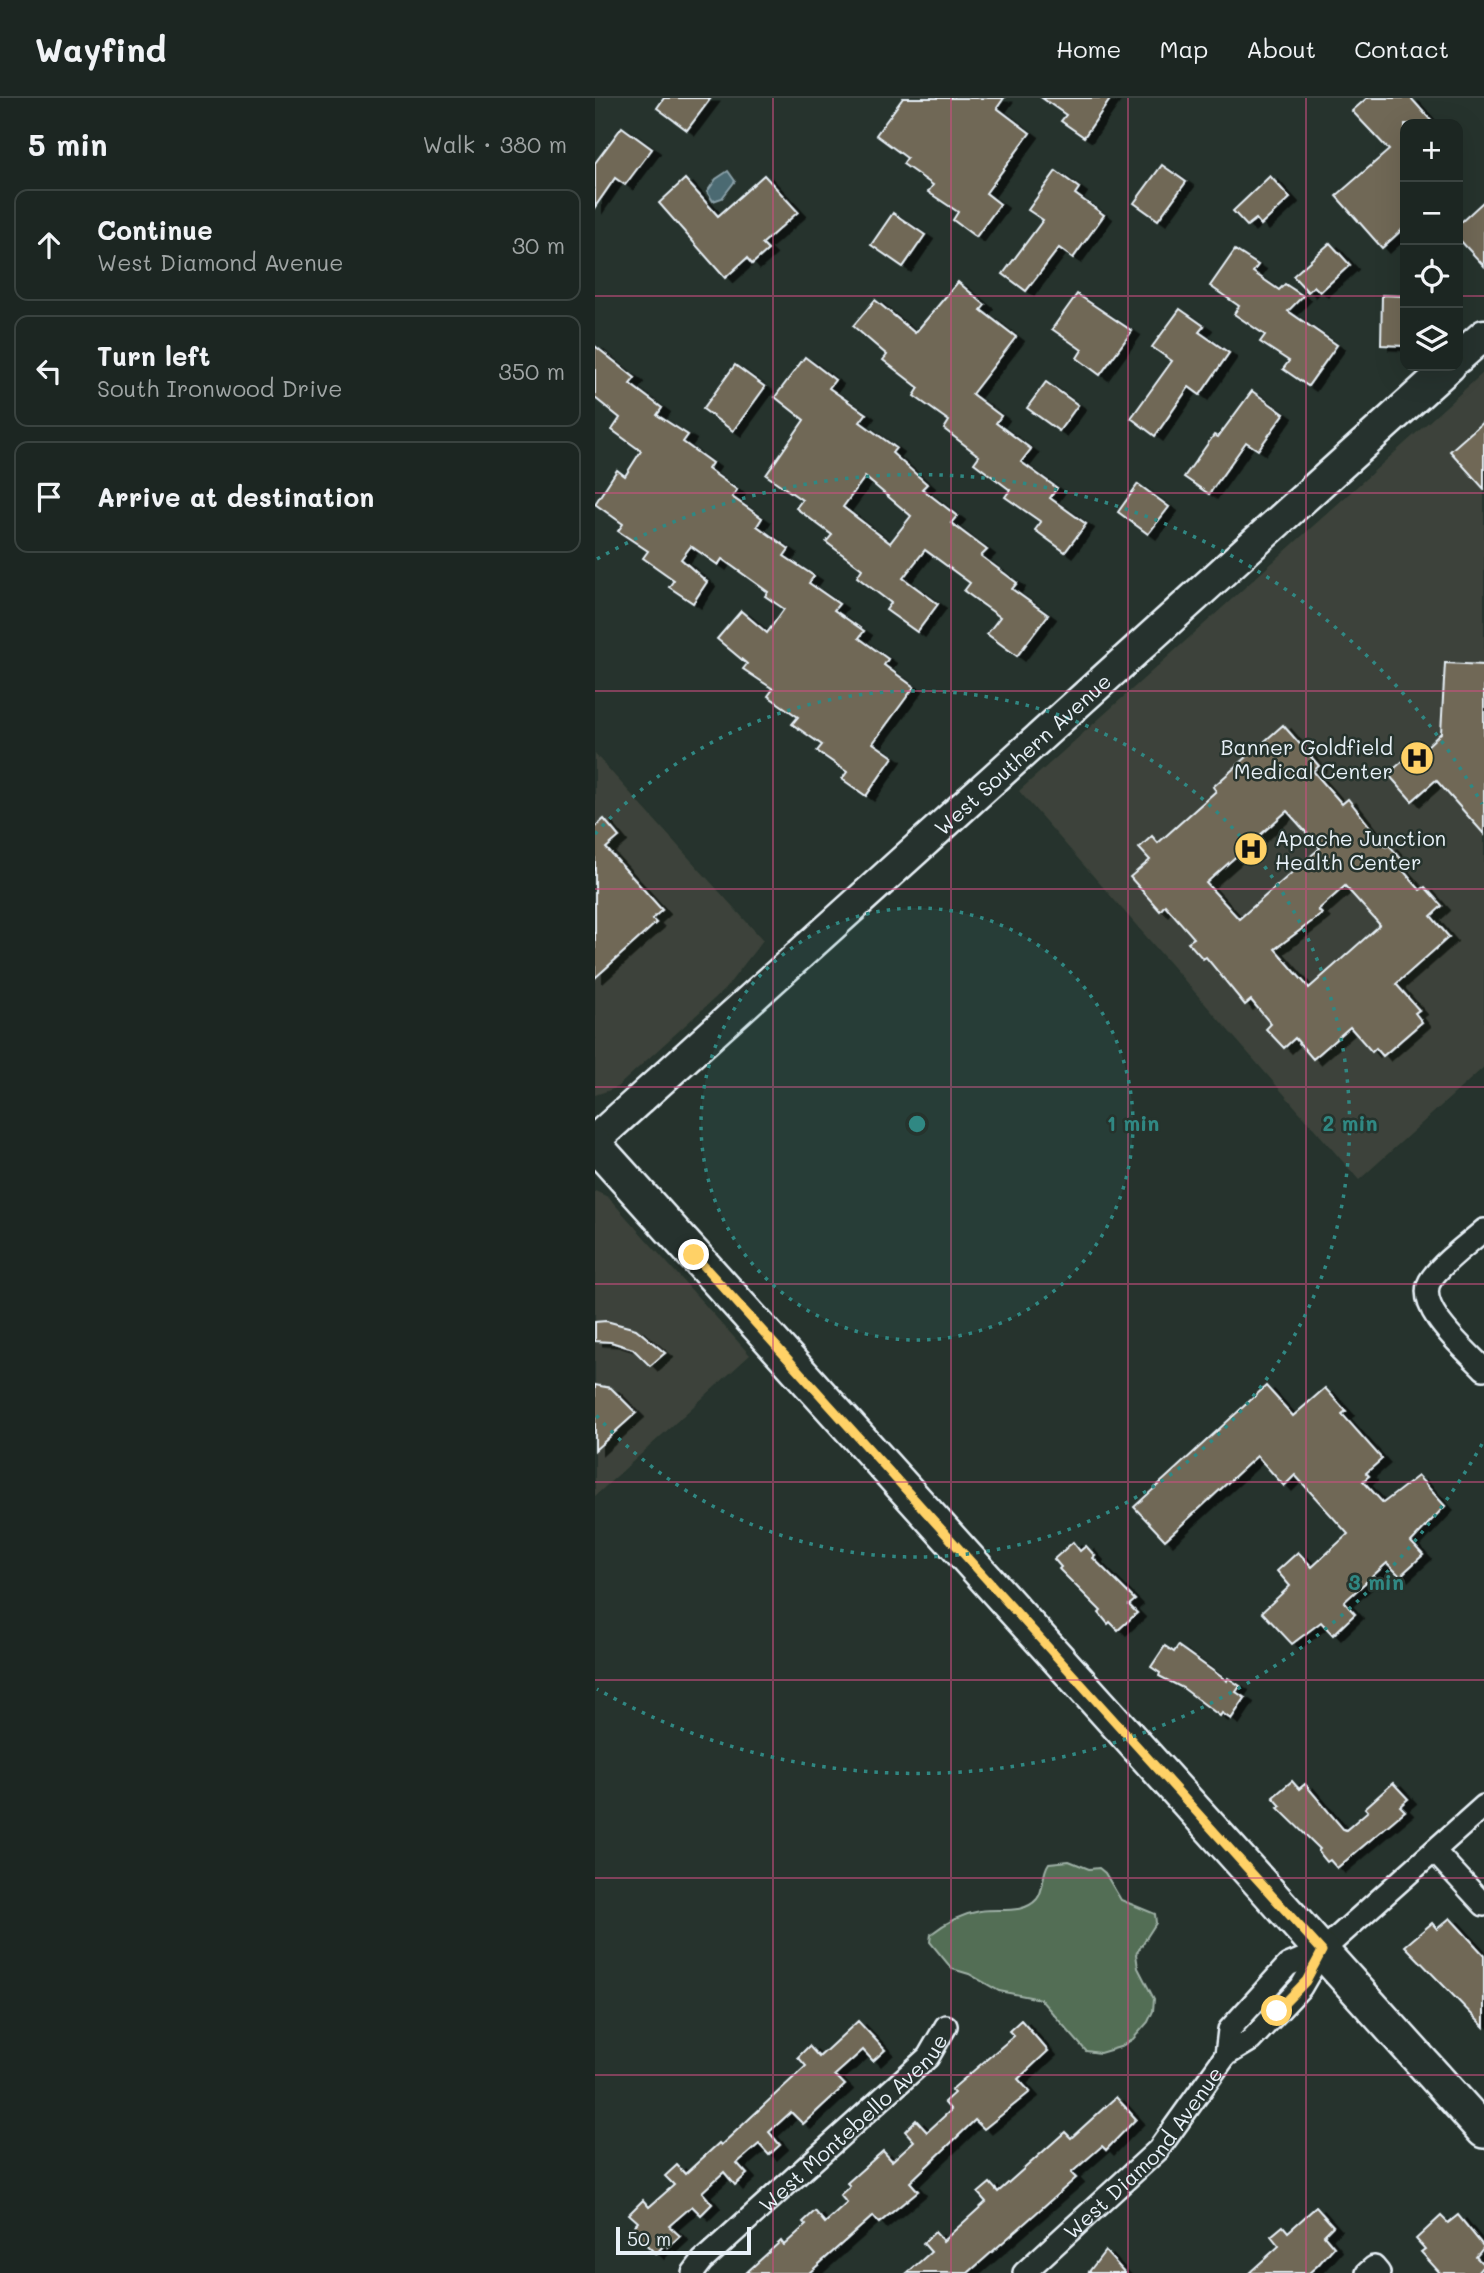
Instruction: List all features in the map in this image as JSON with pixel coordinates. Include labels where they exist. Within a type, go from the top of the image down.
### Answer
[{"type":"main road","points":[[1463,354],[1484,335]]},
{"type":"main road","name":"West Southern Avenue","points":[[595,1140],[1444,371]]},
{"type":"main road","points":[[595,1146],[1484,2131]]},
{"type":"street","points":[[1484,1230],[1430,1279],[1425,1294],[1432,1312],[1484,1369]]},
{"type":"street","name":"West Diamond Avenue","points":[[1024,2273],[1158,2150],[1226,2055],[1251,2040],[1301,1987],[1322,1951],[1484,1805]]},
{"type":"street","points":[[1434,1851],[1484,1905]]},
{"type":"street","name":"West Montebello Avenue","points":[[693,2273],[928,2057],[946,2026]]},
{"type":"shaded area","name":"Apache Junction Health Center","points":[[1484,372],[1484,1067],[1359,1180],[1019,791]]},
{"type":"shaded area","points":[[595,754],[763,940],[725,989],[616,1088],[595,1095]]},
{"type":"shaded area","points":[[595,1191],[608,1197],[750,1355],[595,1496]]},
{"type":"green space","points":[[1069,1861],[1089,1869],[1099,1868],[1105,1873],[1121,1900],[1155,1914],[1156,1923],[1136,1954],[1138,1968],[1154,1999],[1153,2011],[1148,2022],[1133,2039],[1120,2047],[1100,2053],[1086,2051],[1040,1999],[999,1991],[969,1974],[952,1969],[930,1942],[931,1934],[960,1917],[980,1911],[1018,1909],[1031,1904],[1039,1895],[1049,1863]]},
{"type":"water","points":[[728,171],[735,181],[722,198],[713,201],[707,192],[716,179]]},
{"type":"building","points":[[664,98],[711,98],[687,130],[657,108]]},
{"type":"building","points":[[903,98],[1004,98],[997,108],[1030,133],[986,193],[1000,204],[976,237],[953,220],[958,212],[928,192],[933,185],[903,164],[907,158],[876,135]]},
{"type":"building","points":[[1042,98],[1111,98],[1084,137],[1061,121],[1066,115]]},
{"type":"building","points":[[1367,98],[1411,98],[1430,119],[1400,119],[1400,232],[1382,248],[1336,196],[1389,150],[1352,111]]},
{"type":"building","points":[[622,127],[652,149],[625,185],[615,178],[595,207],[595,163]]},
{"type":"building","points":[[1162,165],[1186,182],[1158,220],[1134,203]]},
{"type":"building","points":[[1056,171],[1079,188],[1075,194],[1104,215],[1073,258],[1059,248],[1026,291],[1003,274],[1043,220],[1028,210]]},
{"type":"building","points":[[764,175],[798,212],[762,244],[768,250],[752,264],[747,258],[725,278],[659,203],[685,179],[718,216]]},
{"type":"building","points":[[1270,176],[1290,198],[1261,225],[1256,219],[1247,226],[1233,211]]},
{"type":"building","points":[[1484,201],[1484,266],[1463,243],[1463,220]]},
{"type":"building","points":[[893,213],[925,235],[903,267],[871,245]]},
{"type":"building","points":[[1330,243],[1350,265],[1320,292],[1314,286],[1308,292],[1293,276]]},
{"type":"building","points":[[1235,250],[1258,265],[1253,272],[1279,290],[1285,284],[1303,296],[1288,311],[1337,345],[1308,386],[1283,369],[1289,361],[1260,342],[1265,335],[1234,314],[1239,306],[1210,286]]},
{"type":"building","points":[[958,282],[985,305],[981,310],[1016,337],[972,394],[1001,416],[996,423],[1031,449],[1021,462],[1057,488],[1050,498],[1086,524],[1065,552],[1035,530],[1041,522],[1005,497],[1010,490],[974,463],[979,456],[944,429],[949,421],[914,396],[919,388],[883,360],[887,355],[853,326],[875,300],[915,333]]},
{"type":"building","points":[[1077,294],[1132,331],[1100,375],[1077,358],[1082,350],[1052,329]]},
{"type":"building","points":[[1382,295],[1400,296],[1400,346],[1381,345]]},
{"type":"building","points":[[1180,309],[1204,326],[1199,332],[1229,353],[1200,395],[1189,387],[1155,436],[1131,418],[1172,361],[1152,347]]},
{"type":"building","points":[[595,346],[635,378],[630,384],[662,408],[657,415],[688,435],[683,442],[712,463],[708,469],[737,490],[732,497],[762,518],[757,526],[789,549],[784,556],[814,576],[809,583],[839,604],[834,610],[864,631],[859,638],[888,659],[884,665],[914,687],[873,743],[893,757],[866,796],[842,779],[847,772],[817,751],[822,745],[792,724],[798,717],[768,696],[773,689],[743,669],[747,664],[717,639],[741,611],[767,633],[784,609],[765,596],[768,592],[722,559],[718,565],[691,546],[681,559],[707,582],[693,603],[669,587],[674,580],[643,558],[648,551],[618,531],[623,524],[595,504],[617,470],[625,476],[641,451],[612,430],[620,418],[595,398]]},
{"type":"building","points":[[805,357],[835,380],[829,388],[866,414],[860,422],[896,448],[892,453],[927,484],[922,489],[957,516],[951,523],[987,550],[981,556],[1017,583],[1012,589],[1048,615],[1017,656],[987,634],[1000,617],[964,591],[970,583],[925,550],[903,578],[938,604],[917,632],[886,610],[891,603],[857,577],[862,569],[826,542],[832,535],[796,508],[802,500],[766,475],[804,420],[775,397]],"holes":[[[865,477],[911,516],[890,543],[843,507]]]},
{"type":"building","points":[[735,365],[765,387],[733,431],[703,409]]},
{"type":"building","points":[[1046,382],[1078,405],[1059,431],[1027,408]]},
{"type":"building","points":[[1252,391],[1284,414],[1258,450],[1246,442],[1209,494],[1184,477],[1214,435],[1218,437]]},
{"type":"building","points":[[1484,421],[1484,489],[1450,451]]},
{"type":"building","points":[[1138,484],[1169,507],[1148,534],[1118,512]]},
{"type":"building","points":[[1445,663],[1484,665],[1484,834],[1436,780],[1412,801],[1388,774],[1421,745],[1424,749],[1441,733]]},
{"type":"building","points":[[1283,725],[1319,766],[1313,771],[1342,804],[1348,799],[1386,847],[1389,845],[1404,862],[1399,866],[1420,890],[1425,887],[1442,906],[1431,916],[1449,937],[1396,984],[1419,1010],[1415,1013],[1422,1022],[1383,1056],[1376,1048],[1372,1052],[1350,1027],[1313,1059],[1295,1038],[1284,1048],[1266,1029],[1271,1024],[1251,1000],[1245,1005],[1206,957],[1203,959],[1188,942],[1194,938],[1165,905],[1160,911],[1130,877],[1150,860],[1139,848],[1152,836],[1158,843],[1216,791],[1213,787]],"holes":[[[1287,811],[1320,848],[1239,919],[1206,883]],[[1345,886],[1380,925],[1309,988],[1275,949],[1322,914],[1318,910]]]},
{"type":"building","points":[[604,819],[619,837],[606,848],[662,910],[652,919],[656,923],[595,978],[595,827]]},
{"type":"building","points":[[606,1321],[636,1329],[665,1353],[650,1366],[633,1349],[611,1342],[595,1341],[595,1322]]},
{"type":"building","points":[[595,1385],[611,1388],[636,1413],[595,1450]]},
{"type":"building","points":[[1266,1386],[1293,1416],[1325,1388],[1346,1411],[1342,1414],[1382,1459],[1366,1473],[1369,1476],[1363,1481],[1383,1503],[1418,1476],[1445,1506],[1411,1542],[1423,1555],[1400,1576],[1387,1563],[1344,1602],[1355,1614],[1333,1635],[1321,1622],[1292,1644],[1262,1612],[1290,1586],[1277,1571],[1298,1552],[1312,1567],[1348,1534],[1295,1475],[1284,1486],[1257,1456],[1165,1540],[1134,1507]]},
{"type":"building","points":[[1073,1542],[1080,1551],[1086,1546],[1095,1556],[1093,1558],[1135,1600],[1129,1605],[1137,1613],[1118,1630],[1110,1622],[1108,1624],[1099,1613],[1101,1611],[1059,1569],[1061,1567],[1054,1559]]},
{"type":"building","points":[[1165,1646],[1174,1652],[1178,1646],[1227,1681],[1228,1678],[1240,1686],[1236,1692],[1245,1698],[1231,1719],[1222,1713],[1220,1716],[1183,1688],[1159,1676],[1160,1673],[1151,1667]]},
{"type":"building","points":[[1292,1781],[1299,1789],[1305,1784],[1346,1830],[1368,1811],[1365,1808],[1393,1783],[1408,1799],[1400,1806],[1405,1811],[1337,1868],[1330,1860],[1327,1862],[1318,1851],[1320,1849],[1278,1808],[1281,1806],[1273,1797]]},
{"type":"building","points":[[1450,1918],[1484,1955],[1484,2027],[1405,1946],[1432,1923],[1437,1929]]},
{"type":"building","points":[[1021,2020],[1048,2051],[1018,2079],[1030,2092],[984,2129],[975,2120],[910,2182],[918,2191],[879,2223],[873,2216],[809,2273],[746,2273],[781,2241],[784,2245],[806,2225],[803,2222],[815,2211],[825,2223],[847,2203],[840,2195],[850,2186],[847,2183],[883,2151],[892,2161],[914,2141],[905,2131],[916,2120],[927,2132],[951,2110],[944,2102],[954,2093],[951,2090],[1014,2036],[1009,2031]]},
{"type":"building","points":[[858,2021],[885,2050],[873,2061],[863,2050],[835,2075],[845,2085],[803,2124],[791,2112],[769,2132],[780,2145],[769,2155],[759,2144],[737,2163],[747,2174],[735,2185],[724,2172],[702,2192],[712,2204],[701,2215],[692,2206],[669,2226],[680,2236],[668,2247],[665,2244],[656,2254],[631,2230],[638,2222],[629,2214],[643,2200],[649,2207],[674,2185],[665,2176],[677,2165],[685,2174],[719,2143],[721,2145],[806,2066],[798,2057],[809,2046],[819,2057]]},
{"type":"building","points":[[1116,2097],[1136,2119],[1106,2150],[1102,2146],[1071,2173],[1076,2178],[968,2273],[907,2273],[931,2252],[923,2243],[935,2232],[943,2241],[986,2202],[978,2193],[990,2183],[998,2192],[1065,2132],[1071,2138]]},
{"type":"building","points":[[1316,2207],[1333,2226],[1324,2235],[1334,2247],[1318,2265],[1309,2273],[1249,2273],[1279,2246],[1271,2236],[1283,2226],[1288,2232]]},
{"type":"building","points":[[1458,2215],[1484,2247],[1476,2257],[1484,2265],[1477,2273],[1440,2273],[1421,2252],[1425,2249],[1416,2239],[1441,2216],[1448,2223]]},
{"type":"building","points":[[1105,2251],[1125,2273],[1088,2273]]},
{"type":"place","name":"Banner Goldfield Medical Center","points":[[1417,758]]},
{"type":"place","name":"Apache Junction Health Center","points":[[1251,849]]},
{"type":"route","points":[[694,1255],[1322,1951],[1306,1981],[1277,2011]]}]
